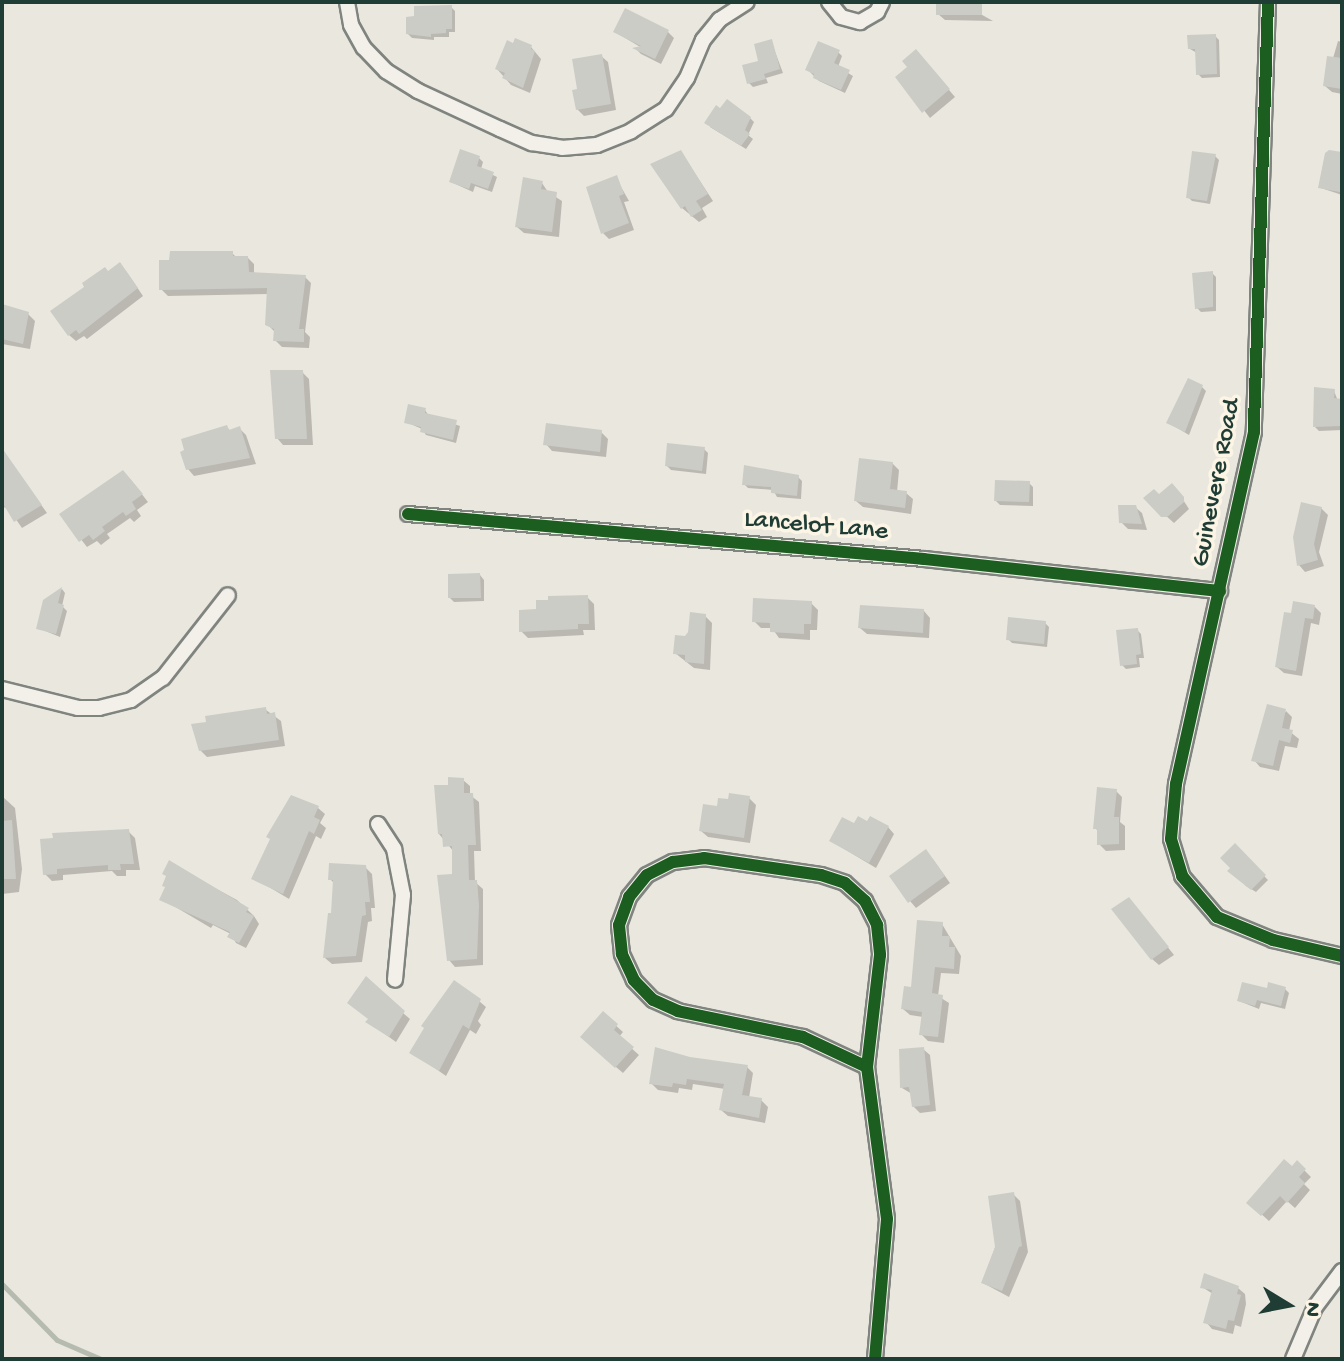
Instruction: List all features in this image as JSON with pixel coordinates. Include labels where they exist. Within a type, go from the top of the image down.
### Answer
[{"type":"street","points":[[347,2],[351,25],[364,48],[386,71],[418,91],[500,129],[532,143],[562,148],[597,145],[631,131],[666,109],[687,78],[703,40],[719,20],[747,2]]},
{"type":"street","points":[[829,2],[841,17],[860,22],[877,12],[882,2]]},
{"type":"street","name":"Guinevere Road","points":[[1268,2],[1256,416],[1176,784],[1171,830],[1177,864],[1192,891],[1217,917],[1273,940],[1342,956]]},
{"type":"street","name":"Lancelot Lane","points":[[408,514],[924,559],[1220,591]]},
{"type":"street","points":[[2,689],[89,709],[131,700],[163,678],[228,595]]},
{"type":"street","points":[[378,824],[394,849],[403,895],[395,980]]},
{"type":"street","points":[[867,1067],[803,1037],[678,1011],[653,1000],[634,980],[622,954],[619,925],[629,897],[647,875],[673,862],[704,858],[821,875],[845,883],[865,901],[877,925],[880,955],[867,1067],[887,1219],[875,1359]]},
{"type":"street","points":[[1293,1359],[1315,1307],[1342,1271]]},
{"type":"building","points":[[936,2],[982,2],[982,15],[936,15]]},
{"type":"building","points":[[452,5],[452,29],[446,29],[446,33],[431,34],[431,37],[406,34],[406,17],[414,16],[414,6]]},
{"type":"building","points":[[625,8],[669,30],[655,59],[632,48],[641,46],[613,32]]},
{"type":"building","points":[[1216,34],[1217,74],[1196,75],[1195,49],[1188,49],[1187,35]]},
{"type":"building","points":[[515,38],[532,45],[531,49],[535,51],[523,88],[502,78],[505,73],[495,69],[507,40],[513,43]]},
{"type":"building","points":[[772,39],[780,69],[764,74],[766,79],[747,84],[742,65],[758,61],[754,44]]},
{"type":"building","points":[[818,41],[840,50],[834,63],[850,70],[841,90],[813,78],[814,74],[805,70]]},
{"type":"building","points":[[916,49],[950,89],[922,113],[895,77],[907,67],[902,61]]},
{"type":"building","points":[[602,54],[611,104],[576,110],[572,90],[577,89],[572,59]]},
{"type":"building","points":[[1327,56],[1342,58],[1342,89],[1323,86]]},
{"type":"building","points":[[727,99],[751,117],[745,130],[750,134],[741,146],[704,123],[716,105],[720,108]]},
{"type":"building","points":[[460,149],[480,156],[477,166],[494,172],[488,189],[471,183],[469,189],[449,182]]},
{"type":"building","points":[[681,150],[708,194],[696,201],[702,210],[691,217],[685,206],[681,209],[650,164]]},
{"type":"building","points":[[1329,150],[1342,152],[1340,192],[1318,188],[1325,153]]},
{"type":"building","points":[[1192,151],[1216,154],[1207,201],[1186,198]]},
{"type":"building","points":[[617,175],[624,194],[619,196],[629,223],[601,234],[586,187]]},
{"type":"building","points":[[523,177],[543,181],[541,189],[557,192],[552,232],[515,227]]},
{"type":"building","points":[[170,251],[233,251],[233,256],[248,256],[249,272],[306,275],[299,329],[304,329],[304,342],[273,341],[274,329],[265,325],[267,288],[159,290],[159,260],[169,260]]},
{"type":"building","points":[[120,262],[138,288],[79,334],[76,330],[68,336],[50,311],[84,287],[82,283],[105,267],[108,271]]},
{"type":"building","points":[[1213,271],[1213,307],[1195,309],[1192,273]]},
{"type":"building","points":[[2,304],[29,312],[23,344],[2,339]]},
{"type":"building","points":[[270,370],[303,370],[307,439],[275,439]]},
{"type":"building","points":[[1188,378],[1203,385],[1185,432],[1166,423]]},
{"type":"building","points":[[1314,387],[1335,389],[1334,398],[1342,399],[1341,426],[1313,427]]},
{"type":"building","points":[[408,404],[426,408],[425,413],[457,420],[453,440],[420,432],[421,427],[404,423]]},
{"type":"building","points":[[546,423],[602,430],[600,452],[543,445]]},
{"type":"building","points":[[227,425],[229,430],[240,426],[250,458],[186,470],[180,452],[184,450],[181,439]]},
{"type":"building","points":[[667,443],[705,447],[702,471],[665,466]]},
{"type":"building","points":[[2,448],[42,505],[14,522],[2,502]]},
{"type":"building","points":[[859,458],[893,462],[890,489],[907,491],[905,508],[854,501]]},
{"type":"building","points":[[744,465],[799,475],[797,496],[771,493],[771,487],[742,485]]},
{"type":"building","points":[[123,470],[143,494],[132,502],[136,509],[126,516],[123,512],[102,527],[105,531],[93,540],[89,535],[79,542],[59,514]]},
{"type":"building","points":[[995,480],[1030,481],[1029,502],[994,501]]},
{"type":"building","points":[[1172,483],[1184,497],[1184,502],[1167,517],[1161,517],[1143,498],[1154,489],[1159,494]]},
{"type":"building","points":[[1301,502],[1322,507],[1314,544],[1318,560],[1297,566],[1293,537]]},
{"type":"building","points":[[1118,505],[1136,505],[1142,524],[1119,523]]},
{"type":"building","points":[[480,573],[481,598],[448,598],[448,574]]},
{"type":"building","points":[[62,587],[58,603],[64,605],[56,634],[36,629],[43,600]]},
{"type":"building","points":[[588,595],[589,624],[578,624],[578,629],[519,632],[519,610],[536,609],[536,600],[548,600],[548,596]]},
{"type":"building","points":[[753,598],[812,601],[811,624],[804,624],[804,634],[770,632],[770,623],[752,622]]},
{"type":"building","points":[[1293,601],[1315,605],[1313,619],[1305,618],[1296,671],[1275,667],[1284,612],[1291,613]]},
{"type":"building","points":[[860,605],[924,609],[923,633],[858,628]]},
{"type":"building","points":[[690,612],[706,614],[704,664],[685,662],[685,655],[673,654],[675,635],[685,636],[688,632]]},
{"type":"building","points":[[1008,617],[1046,621],[1044,644],[1006,640]]},
{"type":"building","points":[[1138,628],[1141,654],[1136,655],[1137,664],[1120,666],[1116,630]]},
{"type":"building","points":[[1267,704],[1286,709],[1282,728],[1293,730],[1290,743],[1279,740],[1273,766],[1251,761]]},
{"type":"building","points":[[266,707],[267,714],[275,712],[279,740],[199,751],[191,724],[206,722],[205,716]]},
{"type":"building","points":[[448,777],[464,778],[464,793],[473,793],[476,845],[468,845],[469,880],[477,880],[477,959],[447,961],[437,875],[452,874],[452,846],[443,847],[442,834],[438,834],[434,785],[448,785]]},
{"type":"building","points":[[1097,787],[1117,789],[1114,817],[1119,817],[1119,844],[1097,845],[1097,829],[1093,829]]},
{"type":"building","points":[[729,793],[750,796],[744,838],[699,831],[703,804],[717,806],[718,798],[728,799]]},
{"type":"building","points":[[291,795],[319,806],[314,817],[320,820],[314,834],[309,831],[283,894],[251,879],[270,839],[266,837]]},
{"type":"building","points":[[858,816],[867,821],[870,816],[889,826],[869,863],[829,841],[842,817],[854,823]]},
{"type":"building","points":[[12,820],[16,879],[2,879],[2,821]]},
{"type":"building","points":[[129,829],[134,864],[120,864],[121,870],[108,870],[108,865],[57,869],[57,874],[43,875],[40,839],[53,838],[52,833]]},
{"type":"building","points":[[1235,843],[1266,875],[1251,890],[1227,871],[1230,868],[1220,858]]},
{"type":"building","points":[[926,849],[945,876],[908,903],[889,876]]},
{"type":"building","points":[[169,860],[249,908],[246,912],[254,916],[239,943],[227,937],[230,932],[159,900],[165,887],[162,886],[166,876],[162,874]]},
{"type":"building","points":[[329,863],[366,865],[370,902],[365,902],[366,915],[362,916],[356,956],[323,958],[328,913],[331,913],[333,880],[328,880]]},
{"type":"building","points":[[1129,897],[1169,947],[1151,960],[1111,909]]},
{"type":"building","points":[[917,920],[943,922],[942,936],[950,936],[949,947],[955,947],[954,969],[935,967],[932,993],[943,995],[938,1037],[919,1035],[922,1012],[901,1009],[904,986],[911,987]]},
{"type":"building","points":[[366,976],[405,1011],[389,1037],[365,1022],[368,1019],[347,1003]]},
{"type":"building","points":[[454,980],[481,999],[469,1029],[463,1025],[439,1071],[409,1053],[424,1028],[421,1026]]},
{"type":"building","points":[[1242,982],[1267,988],[1268,982],[1286,987],[1281,1006],[1257,1000],[1255,1006],[1237,1001]]},
{"type":"building","points":[[603,1011],[618,1024],[614,1030],[634,1047],[615,1068],[580,1037]]},
{"type":"building","points":[[655,1047],[690,1057],[748,1065],[742,1095],[762,1098],[759,1118],[719,1110],[724,1084],[687,1079],[686,1085],[673,1083],[672,1087],[649,1084]]},
{"type":"building","points":[[924,1047],[930,1105],[912,1107],[909,1087],[900,1088],[899,1049]]},
{"type":"building","points":[[1284,1159],[1292,1166],[1297,1160],[1306,1169],[1299,1177],[1305,1183],[1287,1203],[1280,1196],[1261,1216],[1246,1203]]},
{"type":"building","points":[[1014,1192],[1022,1246],[1002,1291],[981,1283],[995,1247],[988,1196]]},
{"type":"building","points":[[1204,1273],[1239,1286],[1237,1294],[1241,1295],[1234,1321],[1228,1320],[1226,1329],[1203,1323],[1212,1290],[1200,1288]]},
{"type":"waterway","points":[[2,1284],[57,1340],[101,1359]]},
{"type":"cycle path","points":[[1268,2],[1254,432],[1176,784],[1171,839],[1182,876],[1217,917],[1273,940],[1342,956]]},
{"type":"cycle path","points":[[408,514],[924,559],[1220,591]]},
{"type":"cycle path","points":[[867,1067],[803,1037],[678,1011],[653,1000],[634,980],[622,954],[619,925],[629,897],[647,875],[673,862],[704,858],[821,875],[845,883],[865,901],[877,925],[880,955],[867,1067],[887,1219],[875,1359]]}]
